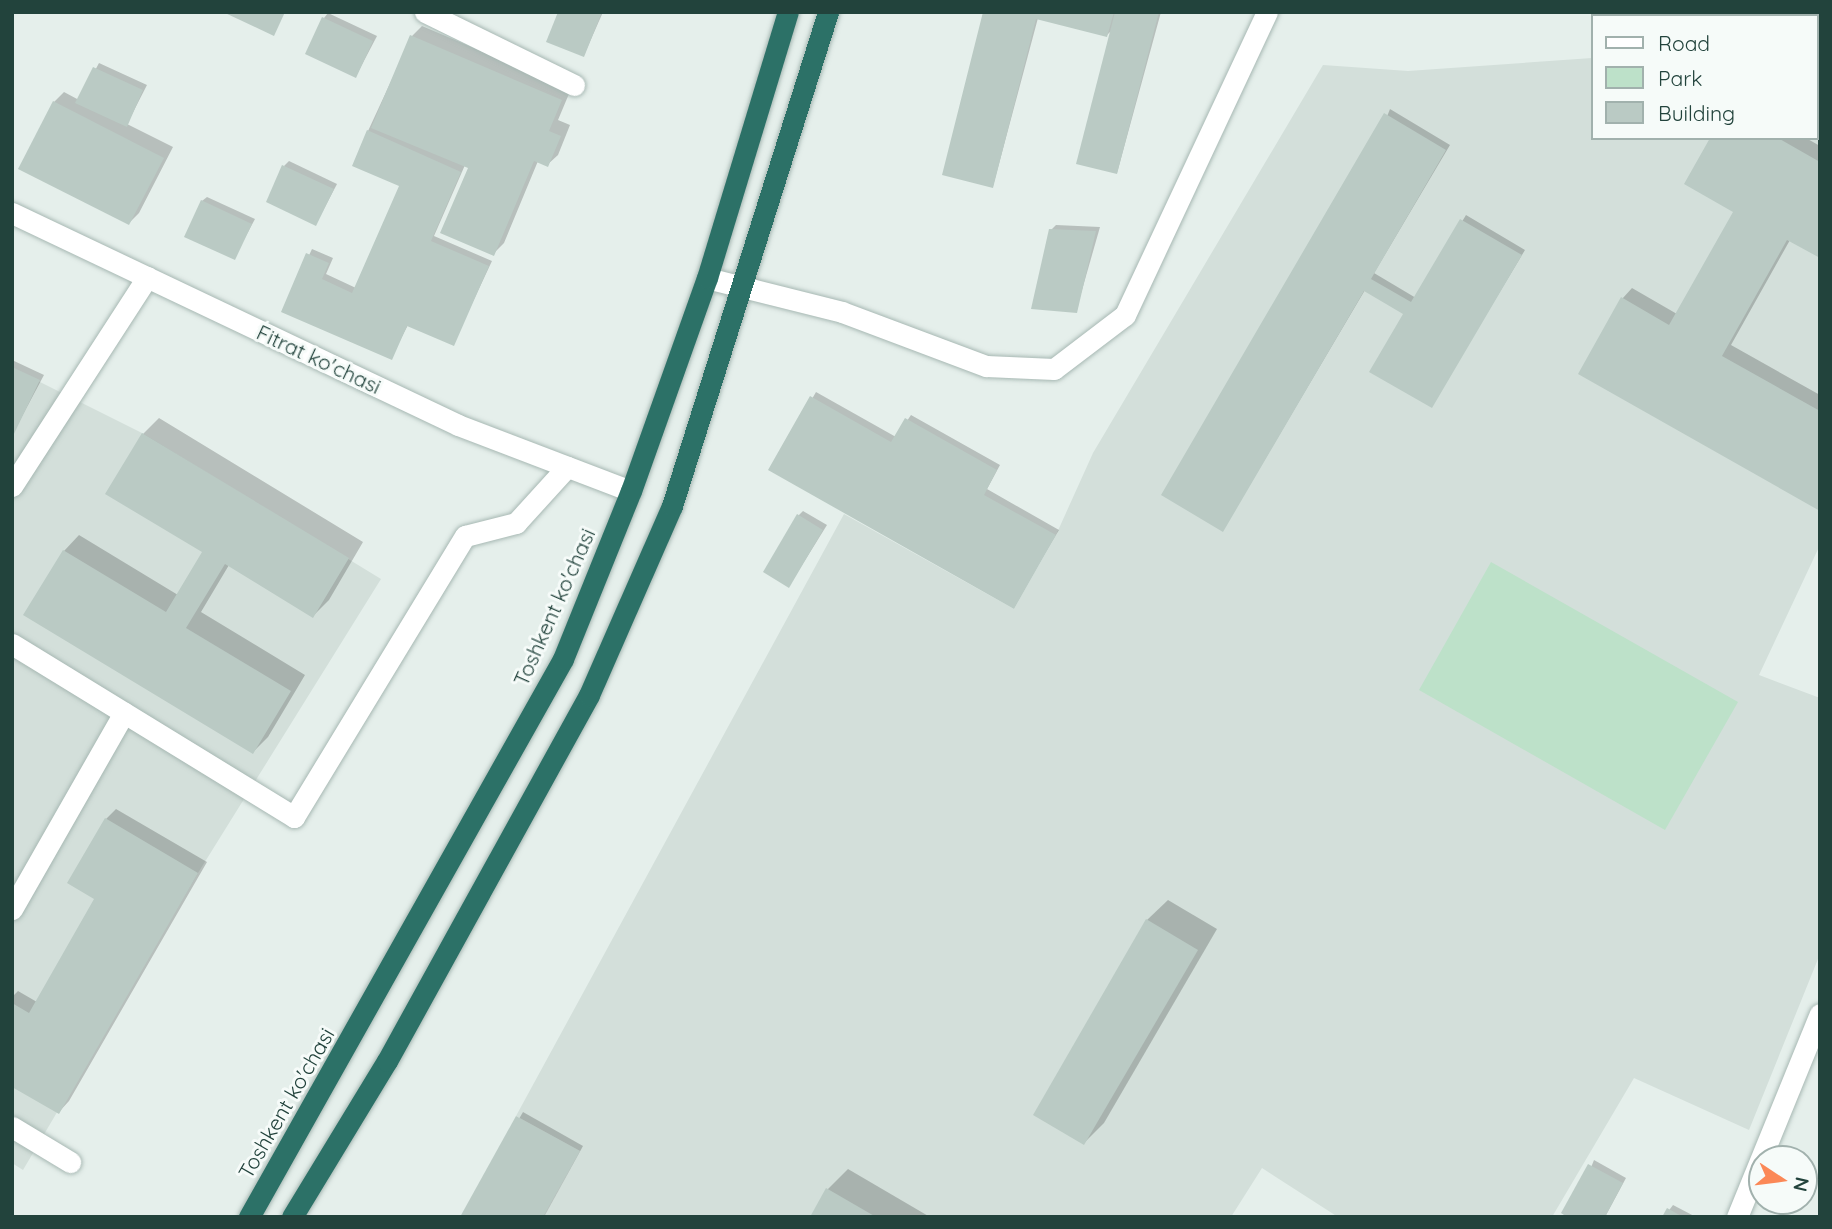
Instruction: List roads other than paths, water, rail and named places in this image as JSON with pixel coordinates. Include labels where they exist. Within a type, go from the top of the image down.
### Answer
[{"type":"highway","name":"Toshkent ko'chasi","points":[[249,1217],[562,659],[631,491],[707,278],[788,12]]},
{"type":"highway","points":[[292,1217],[387,1060],[589,695],[672,506],[828,12]]},
{"type":"street","points":[[425,12],[575,85]]},
{"type":"street","points":[[707,278],[842,312],[986,366],[1054,369],[1125,315],[1267,12]]},
{"type":"street","name":"Fitrat ko'chasi","points":[[12,213],[458,425],[631,491]]},
{"type":"street","points":[[12,486],[147,277]]},
{"type":"street","points":[[12,644],[294,817],[465,536],[516,523],[567,467]]},
{"type":"street","points":[[12,909],[124,713]]},
{"type":"street","points":[[1737,1217],[1820,1014]]},
{"type":"street","points":[[12,1127],[70,1162]]}]
